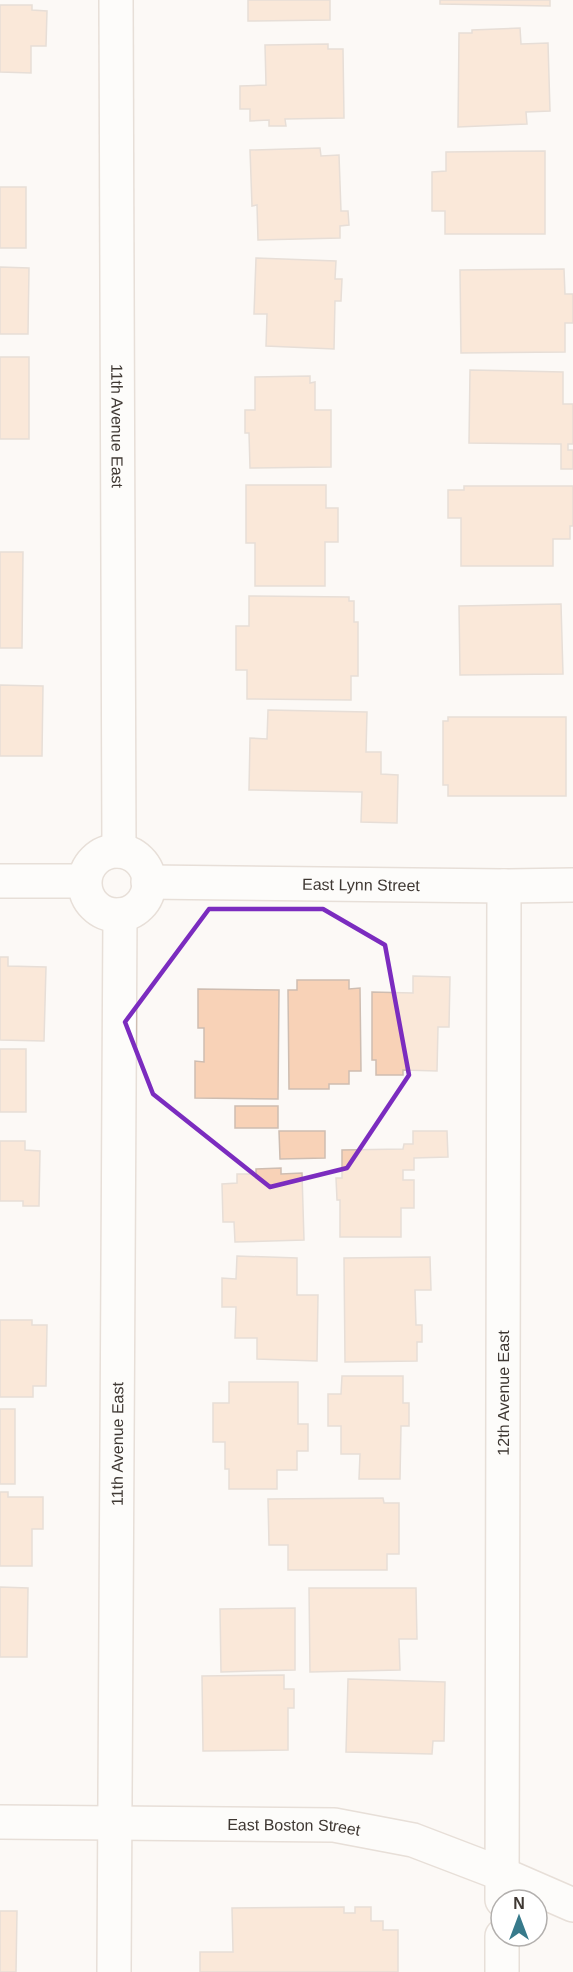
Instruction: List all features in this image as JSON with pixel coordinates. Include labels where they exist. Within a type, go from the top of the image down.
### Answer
[{"type":"street","name":"11th Avenue East","points":[[116,0],[119,851]]},
{"type":"street","points":[[119,851],[135,856],[143,864],[148,874],[147,896],[132,912],[120,915],[102,913],[88,899],[84,881],[88,868],[94,860],[103,854],[119,851]]},
{"type":"street","points":[[0,881],[84,881]]},
{"type":"street","name":"East Lynn Street","points":[[148,882],[573,885]]},
{"type":"street","name":"12th Avenue East","points":[[502,1887],[504,886]]},
{"type":"street","name":"11th Avenue East","points":[[114,1972],[120,915]]},
{"type":"street","name":"East Boston Street","points":[[0,1822],[334,1825],[413,1840],[502,1887],[573,1905]]},
{"type":"street","points":[[502,1948],[502,1972]]},
{"type":"highlighted area","points":[[209,909],[323,909],[385,945],[409,1075],[347,1168],[270,1187],[153,1094],[125,1022]]},
{"type":"building","points":[[248,0],[330,0],[330,20],[248,21]]},
{"type":"building","points":[[440,0],[550,0],[550,6],[440,4]]},
{"type":"building","points":[[0,5],[32,5],[32,10],[47,11],[46,46],[31,46],[31,73],[0,72]]},
{"type":"building","points":[[520,28],[521,44],[548,43],[550,111],[526,112],[527,124],[458,127],[459,33],[472,33],[472,30]]},
{"type":"building","points":[[328,44],[328,49],[343,49],[344,118],[285,119],[286,126],[269,126],[269,120],[250,121],[250,109],[240,109],[240,86],[266,85],[265,45]]},
{"type":"building","points":[[320,148],[321,156],[339,155],[341,211],[348,211],[349,225],[340,226],[340,238],[258,240],[257,205],[252,206],[250,150]]},
{"type":"building","points":[[545,151],[545,234],[445,234],[445,211],[432,211],[432,172],[446,171],[446,152]]},
{"type":"building","points":[[0,187],[26,187],[26,248],[0,248]]},
{"type":"building","points":[[256,258],[336,261],[335,279],[342,279],[341,301],[335,301],[334,349],[266,346],[267,314],[254,314]]},
{"type":"building","points":[[0,267],[29,268],[28,334],[0,334]]},
{"type":"building","points":[[564,269],[565,294],[573,294],[573,323],[565,323],[565,352],[461,353],[460,270]]},
{"type":"building","points":[[0,357],[29,357],[29,439],[0,439]]},
{"type":"building","points":[[470,370],[563,372],[563,404],[573,404],[573,444],[568,444],[568,450],[573,450],[573,469],[561,469],[561,444],[469,443]]},
{"type":"building","points":[[310,376],[310,383],[315,382],[315,410],[331,410],[331,467],[250,468],[249,433],[245,433],[245,410],[255,410],[255,377]]},
{"type":"building","points":[[246,485],[326,485],[326,508],[338,508],[338,542],[325,542],[325,586],[255,586],[255,543],[246,543]]},
{"type":"building","points":[[464,486],[573,486],[573,526],[570,526],[570,539],[553,539],[553,566],[461,566],[461,518],[448,518],[448,490],[464,490]]},
{"type":"building","points":[[0,552],[23,552],[22,648],[0,648]]},
{"type":"building","points":[[249,596],[349,597],[349,601],[354,601],[354,622],[358,622],[358,676],[351,676],[351,700],[247,699],[247,670],[236,670],[236,626],[249,626]]},
{"type":"building","points":[[561,604],[563,674],[460,675],[459,606]]},
{"type":"building","points":[[0,685],[43,686],[42,756],[0,756]]},
{"type":"building","points":[[268,710],[367,712],[366,752],[381,752],[381,774],[398,775],[397,823],[361,822],[362,792],[249,790],[250,738],[267,739]]},
{"type":"building","points":[[448,717],[566,717],[566,796],[448,796],[448,785],[443,785],[443,721],[448,721]]},
{"type":"building","points":[[0,957],[8,957],[8,966],[46,967],[44,1041],[0,1040]]},
{"type":"building","points":[[413,976],[450,977],[449,1027],[438,1027],[437,1071],[403,1070],[403,1075],[376,1075],[376,1060],[372,1060],[372,992],[413,993]]},
{"type":"building","points":[[297,980],[349,980],[349,989],[360,988],[361,1071],[349,1071],[349,1084],[329,1084],[329,1089],[289,1089],[288,990],[297,990]]},
{"type":"building","points":[[198,989],[279,990],[278,1099],[195,1098],[195,1061],[204,1062],[204,1028],[198,1028]]},
{"type":"building","points":[[0,1049],[26,1049],[26,1112],[0,1112]]},
{"type":"building","points":[[235,1106],[278,1106],[278,1128],[235,1128]]},
{"type":"building","points":[[279,1131],[325,1131],[325,1158],[280,1159]]},
{"type":"building","points":[[413,1131],[447,1131],[448,1157],[414,1158],[414,1170],[403,1170],[403,1180],[414,1180],[414,1208],[401,1208],[401,1237],[340,1237],[340,1200],[337,1200],[336,1178],[342,1178],[342,1150],[403,1149],[404,1144],[413,1144]]},
{"type":"building","points":[[0,1141],[25,1141],[25,1150],[40,1151],[39,1206],[23,1206],[23,1201],[0,1201]]},
{"type":"building","points":[[281,1168],[281,1174],[302,1173],[304,1240],[235,1242],[234,1222],[223,1222],[222,1184],[237,1183],[237,1174],[256,1174],[256,1169]]},
{"type":"building","points":[[237,1256],[297,1258],[297,1295],[318,1295],[317,1361],[257,1359],[257,1338],[235,1338],[236,1307],[222,1307],[222,1278],[236,1279]]},
{"type":"building","points":[[430,1257],[431,1290],[415,1290],[416,1325],[422,1325],[422,1342],[417,1342],[417,1361],[345,1362],[344,1258]]},
{"type":"building","points":[[0,1320],[32,1320],[32,1325],[47,1325],[46,1386],[33,1386],[33,1397],[0,1397]]},
{"type":"building","points":[[342,1376],[403,1376],[403,1403],[409,1403],[409,1426],[401,1426],[400,1479],[359,1479],[360,1454],[341,1454],[341,1426],[328,1426],[328,1394],[341,1394]]},
{"type":"building","points":[[229,1382],[298,1382],[298,1424],[308,1424],[308,1451],[297,1451],[297,1470],[277,1470],[277,1489],[229,1489],[229,1469],[225,1469],[225,1442],[213,1442],[213,1403],[229,1403]]},
{"type":"building","points":[[0,1409],[15,1409],[15,1484],[0,1484]]},
{"type":"building","points":[[0,1492],[8,1492],[8,1497],[43,1497],[43,1529],[32,1529],[32,1566],[0,1566]]},
{"type":"building","points":[[383,1498],[384,1503],[399,1503],[399,1554],[387,1554],[387,1570],[288,1570],[288,1545],[269,1545],[268,1499]]},
{"type":"building","points":[[0,1587],[28,1588],[27,1657],[0,1657]]},
{"type":"building","points":[[309,1588],[416,1588],[417,1639],[399,1639],[400,1670],[310,1672]]},
{"type":"building","points":[[295,1608],[295,1670],[221,1672],[220,1609]]},
{"type":"building","points":[[284,1675],[284,1689],[294,1689],[294,1708],[288,1708],[288,1750],[203,1751],[202,1676]]},
{"type":"building","points":[[348,1679],[445,1682],[444,1741],[433,1741],[432,1754],[346,1752]]},
{"type":"building","points":[[344,1907],[344,1913],[355,1913],[355,1907],[371,1907],[371,1921],[383,1921],[383,1930],[398,1930],[398,1972],[200,1972],[200,1952],[233,1952],[232,1908]]},
{"type":"building","points":[[0,1911],[17,1911],[16,1972],[0,1972]]}]
